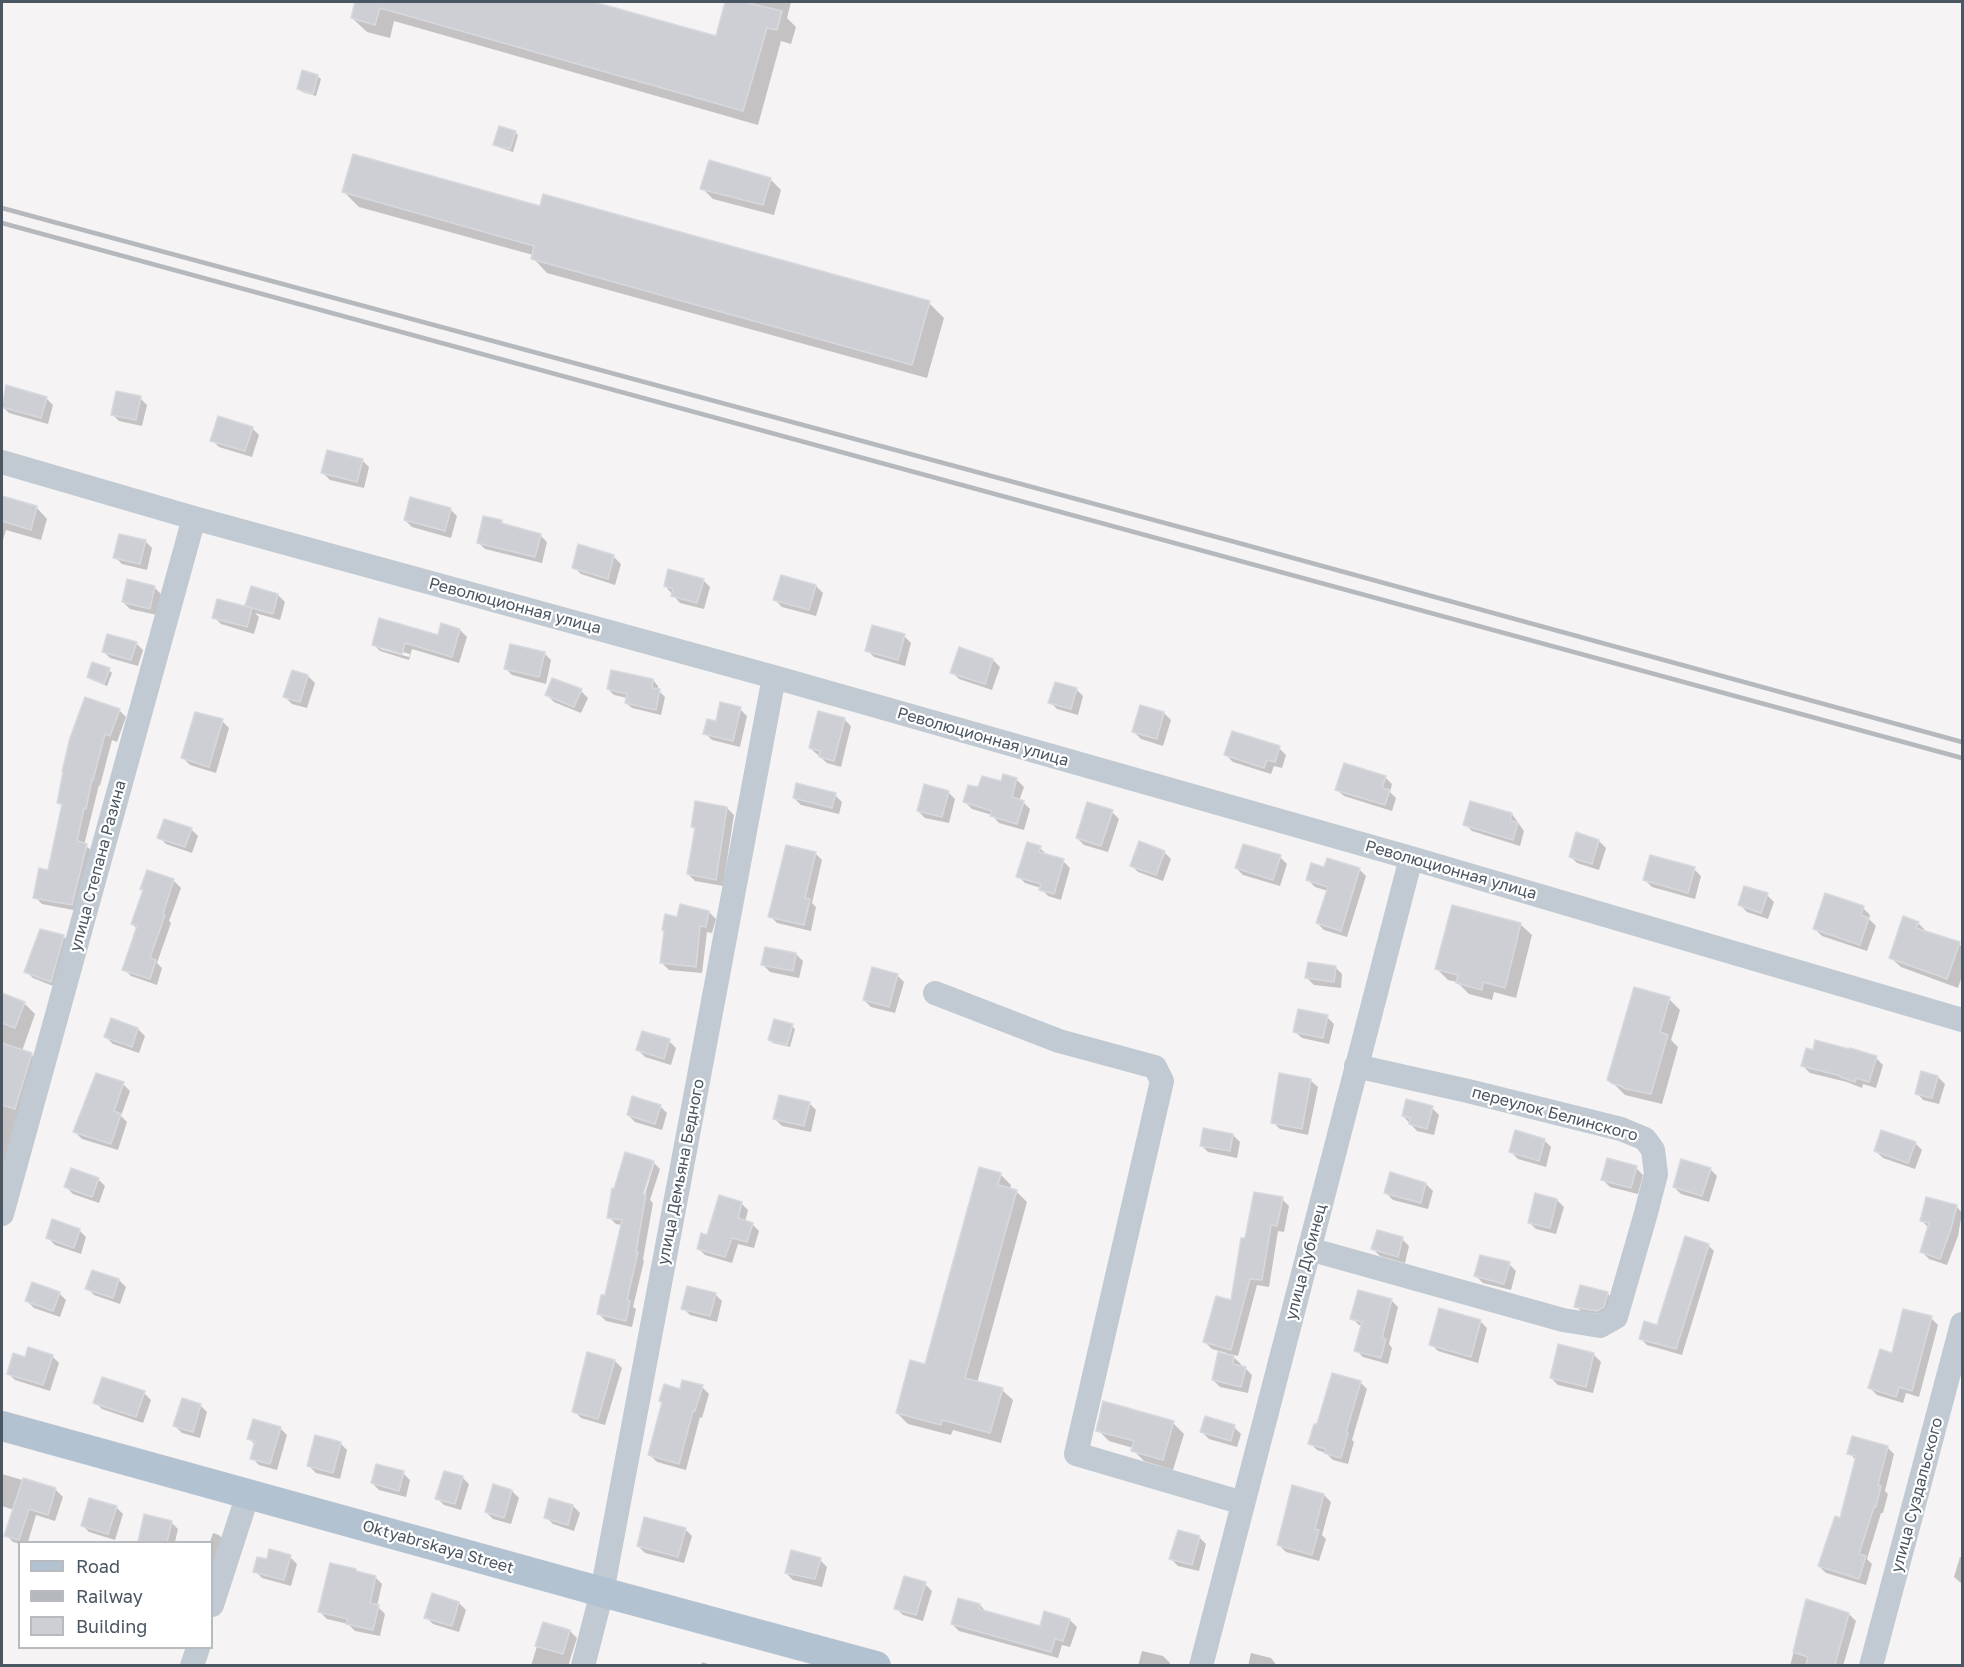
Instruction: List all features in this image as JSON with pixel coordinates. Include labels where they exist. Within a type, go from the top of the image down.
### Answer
[{"type":"main road","name":"Oktyabrskaya Street","points":[[2,1426],[602,1592],[876,1665]]},
{"type":"street","name":"Революционная улица","points":[[2,462],[194,518],[774,677],[1411,858],[1962,1020]]},
{"type":"street","name":"улица Степана Разина","points":[[2,1214],[194,518]]},
{"type":"street","name":"улица Демьяна Бедного","points":[[583,1665],[602,1592],[774,677]]},
{"type":"street","name":"улица Дубинец","points":[[1201,1665],[1411,858]]},
{"type":"street","points":[[935,993],[1059,1041],[1155,1067],[1162,1081],[1076,1454],[1243,1503]]},
{"type":"street","name":"переулок Белинского","points":[[1309,1249],[1563,1320],[1600,1326],[1616,1317],[1646,1213],[1656,1174],[1653,1150],[1645,1139],[1610,1126],[1468,1090],[1356,1066]]},
{"type":"street","name":"улица Суздальского","points":[[1871,1665],[1962,1324]]},
{"type":"street","points":[[213,1602],[248,1494]]},
{"type":"street","points":[[192,1665],[197,1649]]},
{"type":"building","points":[[355,2],[594,2],[716,36],[725,2],[744,2],[782,11],[777,30],[767,28],[743,111],[380,8],[375,25],[351,18]]},
{"type":"building","points":[[302,70],[318,75],[313,94],[297,89]]},
{"type":"building","points":[[499,126],[516,131],[510,149],[493,145]]},
{"type":"building","points":[[353,154],[540,206],[543,194],[930,301],[912,365],[531,259],[534,246],[342,192]]},
{"type":"building","points":[[709,160],[771,178],[763,205],[700,189]]},
{"type":"building","points":[[6,385],[47,397],[41,418],[2,407]]},
{"type":"building","points":[[116,391],[141,396],[136,420],[111,415]]},
{"type":"building","points":[[218,416],[253,427],[245,451],[210,441]]},
{"type":"building","points":[[327,450],[363,459],[357,482],[321,473]]},
{"type":"building","points":[[2,496],[37,506],[31,530],[2,521]]},
{"type":"building","points":[[410,497],[451,508],[445,531],[404,520]]},
{"type":"building","points":[[483,516],[502,520],[501,523],[541,534],[535,557],[477,543]]},
{"type":"building","points":[[119,534],[146,540],[140,564],[113,558]]},
{"type":"building","points":[[578,544],[614,555],[608,579],[572,568]]},
{"type":"building","points":[[668,569],[704,579],[697,603],[671,596],[673,589],[664,586]]},
{"type":"building","points":[[781,575],[816,585],[809,610],[773,600]]},
{"type":"building","points":[[127,579],[155,586],[150,609],[122,602]]},
{"type":"building","points":[[251,586],[278,594],[273,614],[245,606]]},
{"type":"building","points":[[217,599],[252,608],[247,627],[212,618]]},
{"type":"building","points":[[379,618],[438,635],[441,623],[460,629],[452,657],[405,643],[402,654],[372,645]]},
{"type":"building","points":[[872,625],[905,634],[898,660],[865,651]]},
{"type":"building","points":[[107,634],[137,642],[131,660],[102,652]]},
{"type":"building","points":[[510,644],[545,652],[539,677],[504,669]]},
{"type":"building","points":[[959,647],[993,659],[985,684],[950,673]]},
{"type":"building","points":[[92,662],[110,668],[104,684],[87,677]]},
{"type":"building","points":[[292,670],[308,675],[300,702],[283,697]]},
{"type":"building","points":[[611,670],[653,679],[652,688],[660,689],[656,710],[625,703],[627,694],[607,689]]},
{"type":"building","points":[[552,678],[582,689],[574,707],[545,695]]},
{"type":"building","points":[[1055,682],[1077,688],[1071,709],[1048,703]]},
{"type":"building","points":[[85,697],[120,709],[110,736],[105,734],[86,809],[84,808],[77,841],[87,844],[72,905],[33,898],[39,868],[48,870],[62,804],[57,803],[62,772],[70,738]]},
{"type":"building","points":[[720,702],[741,707],[733,741],[703,734],[707,719],[716,721]]},
{"type":"building","points":[[1140,705],[1164,712],[1157,739],[1132,732]]},
{"type":"building","points":[[818,711],[845,718],[834,761],[819,757],[820,751],[809,748]]},
{"type":"building","points":[[195,712],[223,719],[209,767],[181,758]]},
{"type":"building","points":[[1232,731],[1280,746],[1275,762],[1267,760],[1264,768],[1224,755]]},
{"type":"building","points":[[1344,763],[1386,776],[1382,788],[1390,790],[1385,805],[1335,790]]},
{"type":"building","points":[[1003,774],[1017,778],[1012,797],[1024,801],[1017,824],[990,816],[992,811],[963,802],[968,785],[978,787],[982,776],[1001,781]]},
{"type":"building","points":[[796,783],[836,793],[832,808],[793,798]]},
{"type":"building","points":[[924,784],[949,791],[942,817],[917,811]]},
{"type":"building","points":[[695,801],[727,807],[716,880],[687,874],[695,828],[691,827]]},
{"type":"building","points":[[1470,801],[1512,813],[1510,820],[1518,823],[1513,840],[1463,825]]},
{"type":"building","points":[[1087,802],[1113,810],[1101,846],[1076,838]]},
{"type":"building","points":[[164,819],[192,828],[185,847],[157,838]]},
{"type":"building","points":[[1576,832],[1599,840],[1592,864],[1569,857]]},
{"type":"building","points":[[1139,841],[1165,851],[1156,875],[1130,866]]},
{"type":"building","points":[[1027,842],[1041,846],[1039,852],[1064,859],[1054,894],[1039,890],[1041,884],[1016,877]]},
{"type":"building","points":[[1243,844],[1281,855],[1273,880],[1235,868]]},
{"type":"building","points":[[786,845],[816,852],[805,898],[810,899],[804,925],[768,917]]},
{"type":"building","points":[[1650,855],[1695,867],[1688,893],[1643,880]]},
{"type":"building","points":[[1327,858],[1360,868],[1341,931],[1316,923],[1328,887],[1306,880],[1311,863],[1324,867]]},
{"type":"building","points":[[147,870],[174,879],[163,914],[165,915],[150,958],[156,960],[150,979],[122,970],[137,926],[131,924],[143,890],[140,889]]},
{"type":"building","points":[[1744,886],[1768,893],[1761,913],[1738,905]]},
{"type":"building","points":[[1825,893],[1864,906],[1861,915],[1869,918],[1860,945],[1813,929]]},
{"type":"building","points":[[680,904],[709,911],[706,927],[700,926],[696,967],[660,963],[665,914],[677,917]]},
{"type":"building","points":[[1452,905],[1521,923],[1505,988],[1483,982],[1482,990],[1456,983],[1458,975],[1435,969]]},
{"type":"building","points":[[1903,916],[1919,922],[1916,928],[1960,942],[1947,979],[1889,958]]},
{"type":"building","points":[[40,929],[64,935],[51,982],[24,972]]},
{"type":"building","points":[[765,947],[796,953],[793,971],[761,965]]},
{"type":"building","points":[[1308,962],[1336,966],[1334,982],[1305,978]]},
{"type":"building","points":[[872,967],[898,974],[889,1007],[863,1000]]},
{"type":"building","points":[[1634,987],[1670,997],[1660,1032],[1668,1035],[1651,1094],[1626,1089],[1607,1080]]},
{"type":"building","points":[[2,993],[25,1002],[15,1028],[2,1023]]},
{"type":"building","points":[[1298,1009],[1328,1015],[1323,1038],[1293,1032]]},
{"type":"building","points":[[111,1018],[138,1028],[132,1047],[104,1037]]},
{"type":"building","points":[[774,1019],[793,1024],[787,1045],[768,1040]]},
{"type":"building","points":[[642,1031],[670,1039],[664,1059],[636,1050]]},
{"type":"building","points":[[1815,1040],[1877,1056],[1869,1082],[1856,1078],[1855,1082],[1801,1066],[1806,1048],[1813,1050]]},
{"type":"building","points":[[2,1043],[32,1053],[15,1109],[2,1105]]},
{"type":"building","points":[[1921,1071],[1938,1076],[1932,1098],[1915,1094]]},
{"type":"building","points":[[96,1073],[124,1082],[114,1111],[121,1114],[111,1144],[73,1132]]},
{"type":"building","points":[[1279,1073],[1311,1079],[1302,1129],[1271,1123]]},
{"type":"building","points":[[779,1095],[810,1102],[804,1126],[773,1119]]},
{"type":"building","points":[[632,1096],[661,1105],[655,1124],[627,1115]]},
{"type":"building","points":[[1406,1099],[1433,1106],[1427,1129],[1409,1124],[1410,1118],[1402,1116]]},
{"type":"building","points":[[1203,1128],[1233,1134],[1230,1151],[1200,1146]]},
{"type":"building","points":[[1515,1130],[1545,1139],[1539,1161],[1509,1152]]},
{"type":"building","points":[[1881,1130],[1916,1142],[1908,1163],[1874,1151]]},
{"type":"building","points":[[625,1152],[654,1161],[643,1194],[646,1194],[636,1252],[638,1252],[627,1300],[630,1301],[626,1321],[597,1314],[601,1295],[605,1295],[622,1220],[607,1218],[612,1188],[614,1189]]},
{"type":"building","points":[[1607,1158],[1637,1166],[1631,1188],[1601,1180]]},
{"type":"building","points":[[1681,1159],[1711,1168],[1702,1196],[1673,1187]]},
{"type":"building","points":[[979,1167],[1001,1173],[998,1185],[1017,1190],[965,1378],[1003,1388],[990,1433],[942,1420],[941,1425],[896,1413],[910,1360],[925,1364]]},
{"type":"building","points":[[71,1168],[99,1178],[92,1197],[64,1187]]},
{"type":"building","points":[[1390,1172],[1426,1183],[1421,1203],[1384,1193]]},
{"type":"building","points":[[1254,1192],[1283,1197],[1277,1226],[1271,1225],[1262,1280],[1250,1279],[1231,1350],[1203,1342],[1216,1296],[1231,1300],[1241,1238],[1245,1238]]},
{"type":"building","points":[[1535,1193],[1557,1199],[1550,1228],[1528,1223]]},
{"type":"building","points":[[719,1195],[742,1202],[738,1218],[753,1223],[747,1242],[732,1238],[725,1257],[697,1249],[701,1233],[707,1235]]},
{"type":"building","points":[[1926,1197],[1957,1205],[1940,1259],[1920,1252],[1929,1223],[1920,1221]]},
{"type":"building","points":[[52,1219],[80,1229],[74,1248],[46,1238]]},
{"type":"building","points":[[1377,1230],[1403,1237],[1398,1257],[1371,1249]]},
{"type":"building","points":[[1685,1236],[1709,1244],[1676,1349],[1639,1339],[1644,1321],[1657,1325]]},
{"type":"building","points":[[1480,1255],[1510,1262],[1504,1284],[1474,1276]]},
{"type":"building","points":[[92,1270],[119,1279],[113,1298],[85,1289]]},
{"type":"building","points":[[32,1282],[60,1292],[53,1311],[25,1301]]},
{"type":"building","points":[[1580,1285],[1608,1292],[1604,1307],[1597,1311],[1574,1307]]},
{"type":"building","points":[[687,1286],[716,1293],[710,1316],[681,1309]]},
{"type":"building","points":[[1358,1290],[1392,1299],[1382,1338],[1386,1339],[1381,1358],[1354,1351],[1362,1322],[1350,1319]]},
{"type":"building","points":[[1439,1308],[1481,1320],[1471,1357],[1429,1345]]},
{"type":"building","points":[[1903,1309],[1932,1316],[1912,1391],[1899,1387],[1896,1397],[1868,1388],[1880,1349],[1892,1353]]},
{"type":"building","points":[[1558,1344],[1594,1353],[1586,1387],[1550,1378]]},
{"type":"building","points":[[28,1347],[53,1355],[43,1385],[7,1374],[13,1353],[25,1357]]},
{"type":"building","points":[[587,1352],[615,1360],[598,1419],[572,1412]]},
{"type":"building","points":[[1218,1352],[1234,1356],[1233,1364],[1246,1367],[1241,1387],[1212,1380]]},
{"type":"building","points":[[1332,1373],[1361,1381],[1341,1458],[1324,1453],[1326,1449],[1308,1444],[1314,1424],[1317,1424]]},
{"type":"building","points":[[102,1377],[145,1391],[136,1417],[93,1403]]},
{"type":"building","points":[[682,1380],[703,1385],[695,1411],[693,1411],[679,1464],[648,1455],[662,1402],[659,1401],[664,1384],[680,1389]]},
{"type":"building","points":[[182,1398],[201,1404],[193,1432],[173,1426]]},
{"type":"building","points":[[1103,1401],[1174,1421],[1163,1460],[1131,1451],[1134,1441],[1096,1431]]},
{"type":"building","points":[[1205,1416],[1235,1425],[1231,1441],[1200,1432]]},
{"type":"building","points":[[253,1419],[281,1427],[270,1464],[250,1459],[255,1441],[247,1439]]},
{"type":"building","points":[[315,1435],[341,1442],[333,1473],[307,1466]]},
{"type":"building","points":[[1852,1436],[1888,1446],[1878,1485],[1881,1486],[1876,1507],[1874,1507],[1859,1554],[1866,1556],[1859,1579],[1818,1566],[1835,1516],[1840,1518],[1856,1456],[1847,1454]]},
{"type":"building","points":[[376,1464],[404,1471],[399,1491],[371,1483]]},
{"type":"building","points":[[444,1471],[463,1476],[455,1504],[435,1499]]},
{"type":"building","points":[[23,1478],[56,1488],[48,1515],[29,1509],[19,1540],[4,1536]]},
{"type":"building","points":[[493,1484],[512,1490],[504,1518],[485,1512]]},
{"type":"building","points":[[1292,1485],[1324,1494],[1315,1529],[1319,1530],[1312,1555],[1277,1545]]},
{"type":"building","points":[[89,1498],[117,1506],[108,1534],[81,1526]]},
{"type":"building","points":[[549,1498],[573,1505],[568,1525],[544,1518]]},
{"type":"building","points":[[144,1514],[172,1521],[167,1541],[138,1541]]},
{"type":"building","points":[[644,1517],[686,1528],[678,1557],[637,1546]]},
{"type":"building","points":[[1178,1530],[1200,1536],[1192,1565],[1169,1559]]},
{"type":"building","points":[[269,1549],[291,1555],[284,1580],[253,1572],[257,1557],[267,1559]]},
{"type":"building","points":[[791,1550],[821,1558],[815,1579],[785,1573]]},
{"type":"building","points":[[330,1563],[376,1576],[370,1603],[379,1605],[373,1630],[346,1624],[348,1619],[318,1612]]},
{"type":"building","points":[[904,1576],[926,1582],[916,1615],[894,1609]]},
{"type":"building","points":[[432,1593],[459,1602],[452,1626],[424,1618]]},
{"type":"building","points":[[958,1598],[980,1604],[979,1609],[1040,1626],[1044,1611],[1070,1619],[1063,1641],[1055,1639],[1051,1652],[951,1624]]},
{"type":"building","points":[[1806,1599],[1849,1613],[1835,1665],[1806,1665],[1808,1657],[1793,1652]]},
{"type":"building","points":[[543,1622],[570,1630],[563,1654],[535,1646]]},
{"type":"railway","points":[[2,208],[1235,542],[1962,742]]},
{"type":"railway","points":[[2,223],[1962,758]]}]
